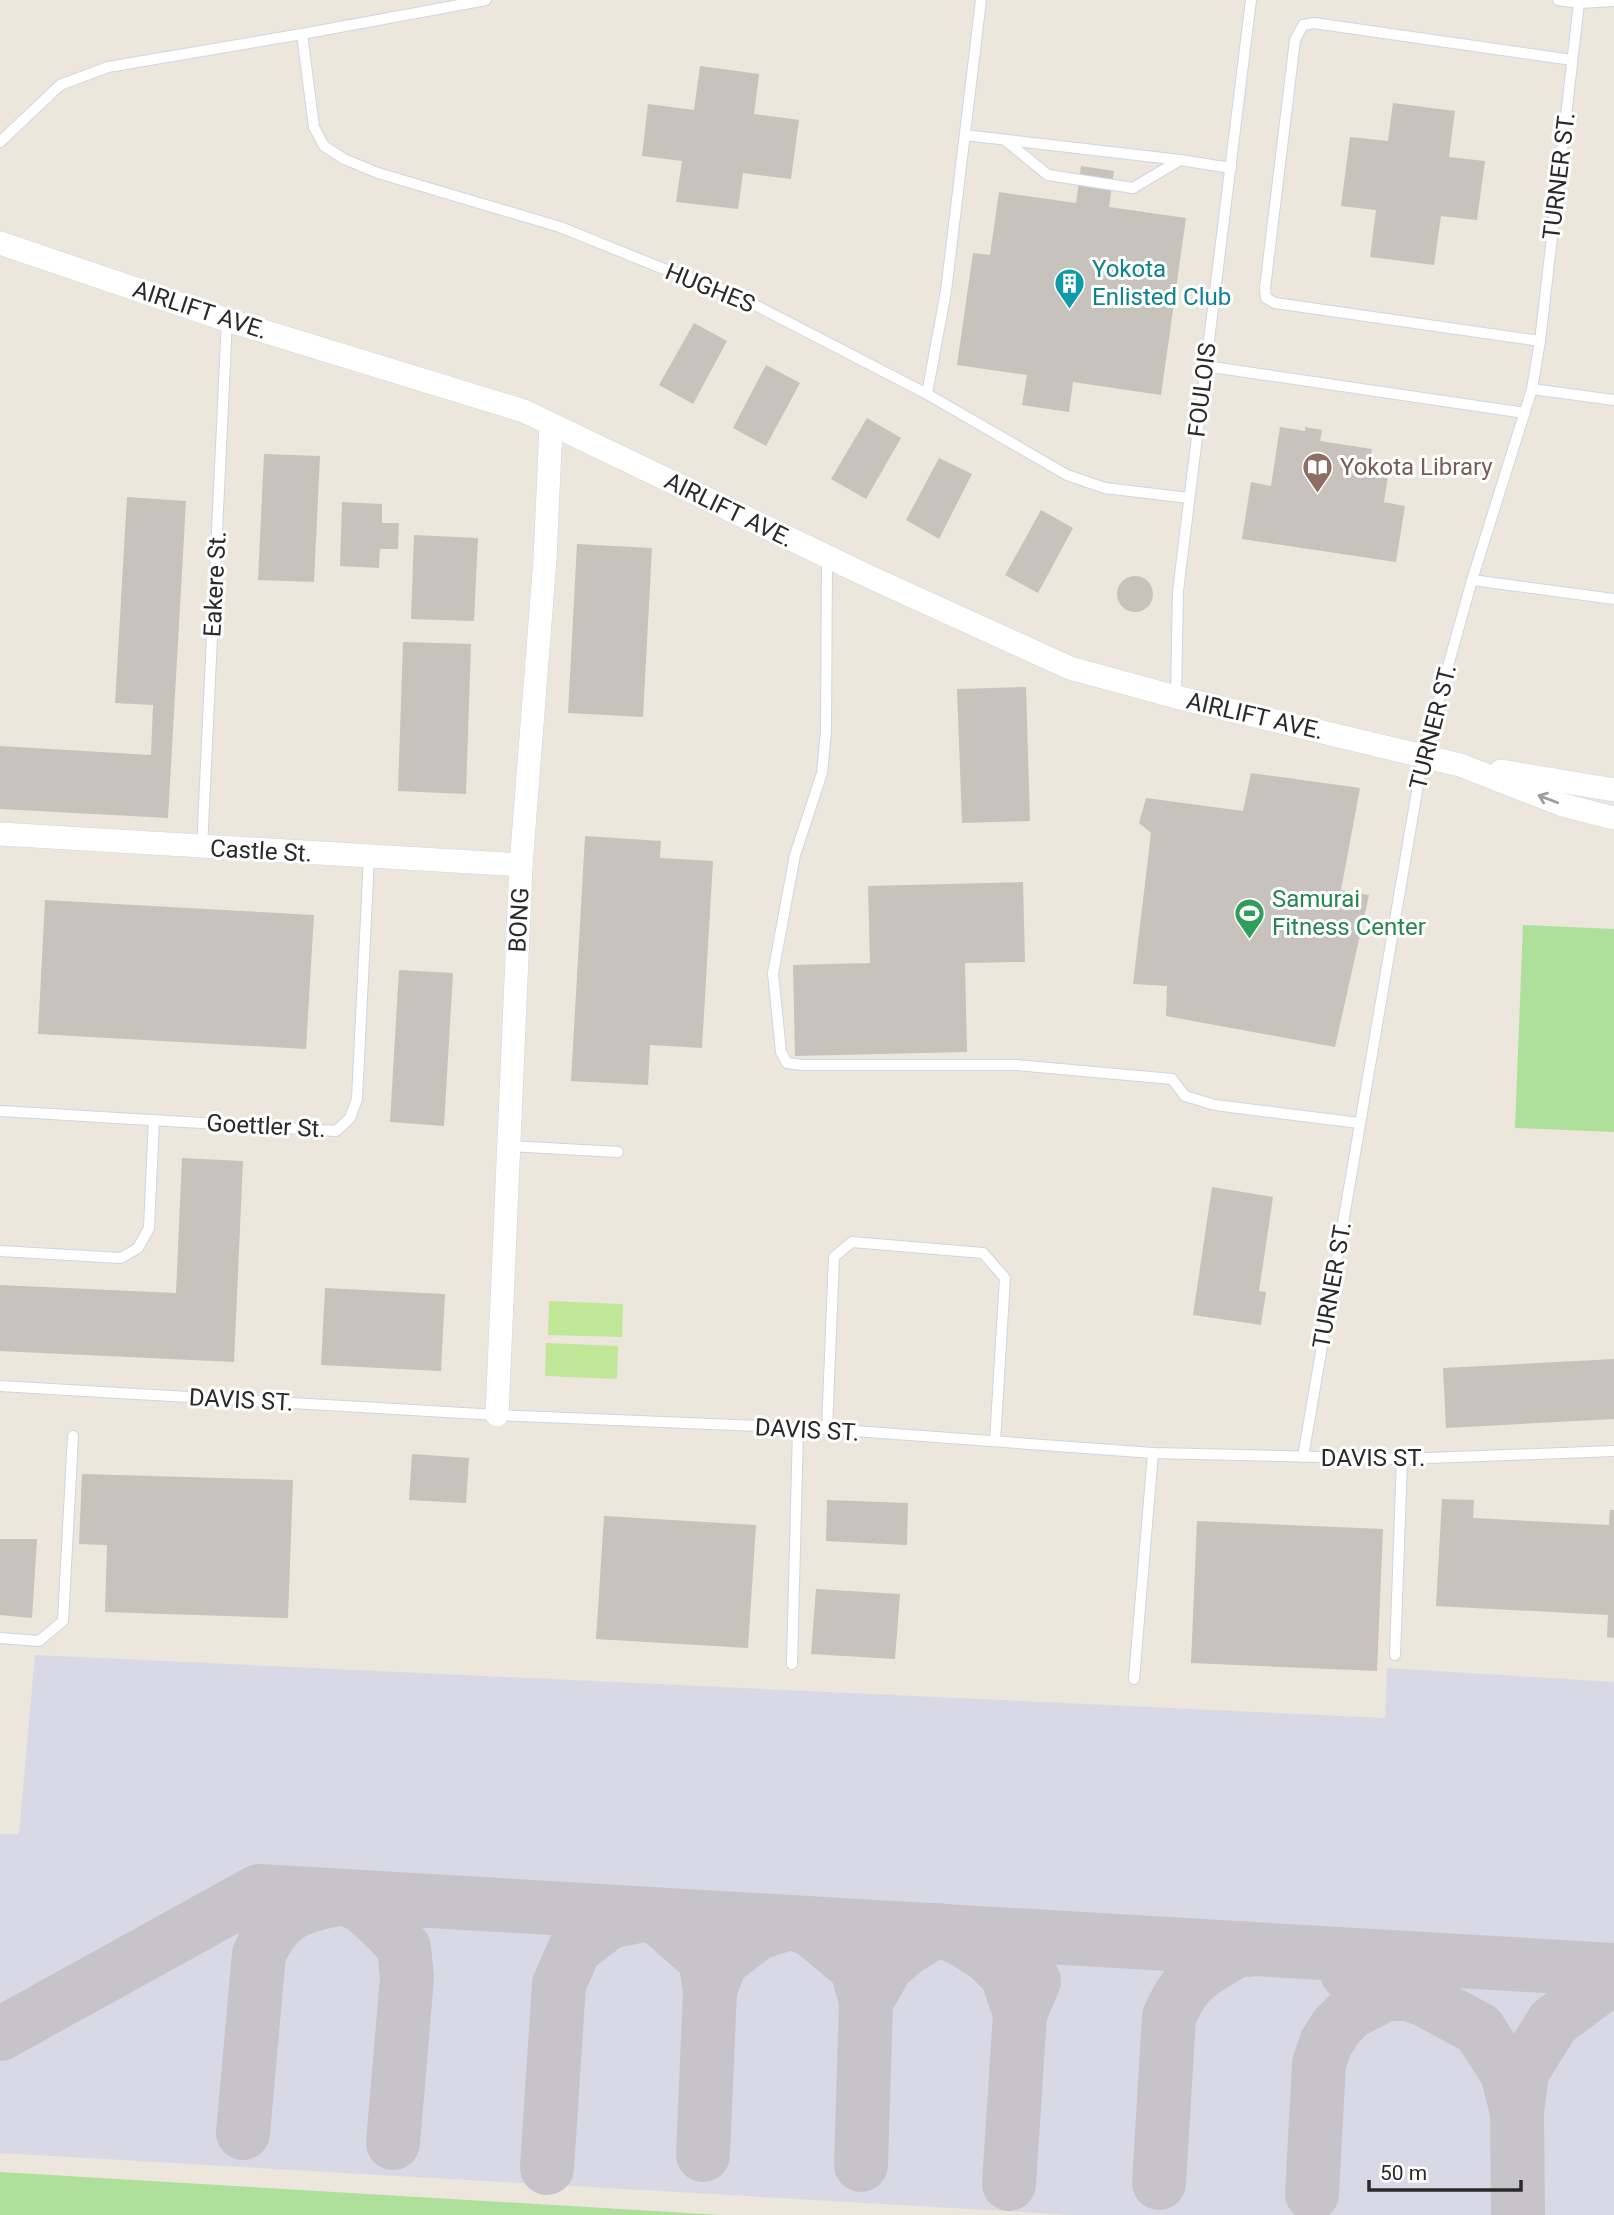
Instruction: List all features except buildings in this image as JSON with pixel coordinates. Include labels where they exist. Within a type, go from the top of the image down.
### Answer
[{"type":"street","name":"AIRLIFT AVE.","points":[[0,243],[228,320],[524,411],[827,556],[1070,668],[1177,697],[1460,765],[1614,790]]},
{"type":"street","name":"BONG","points":[[497,1415],[522,865],[545,559],[551,425]]},
{"type":"street","name":"AIRLIFT AVE.","points":[[1460,765],[1563,805],[1614,818]]},
{"type":"street","name":"Castle St.","points":[[0,834],[522,865]]},
{"type":"lane","points":[[0,142],[60,86],[108,67],[486,0]]},
{"type":"lane","points":[[928,394],[946,291],[981,0]]},
{"type":"lane","name":"FOULOIS","points":[[1177,697],[1178,591],[1251,0]]},
{"type":"lane","points":[[1558,0],[1580,3],[1614,1]]},
{"type":"lane","name":"TURNER ST.","points":[[1303,1457],[1423,756],[1472,580],[1532,390],[1580,3]]},
{"type":"lane","points":[[1540,341],[1275,303],[1266,298],[1265,288],[1295,40],[1303,25],[1314,23],[1572,60]]},
{"type":"lane","name":"HUGHES","points":[[302,34],[314,127],[324,146],[344,159],[378,173],[560,227],[730,292],[928,394],[1067,475],[1105,488],[1188,498]]},
{"type":"lane","points":[[965,135],[1231,168]]},
{"type":"lane","points":[[1005,140],[1048,175],[1133,188],[1181,160]]},
{"type":"lane","name":"Eakere St.","points":[[202,848],[228,320]]},
{"type":"lane","points":[[1205,366],[1525,413]]},
{"type":"lane","points":[[1532,390],[1614,400]]},
{"type":"lane","points":[[827,556],[826,731],[822,773],[795,855],[773,973],[781,1052],[787,1063],[802,1066],[1015,1065],[1172,1079],[1185,1096],[1215,1105],[1359,1124]]},
{"type":"lane","points":[[1472,580],[1614,599]]},
{"type":"lane","name":"Goettler St.","points":[[0,1111],[336,1131],[351,1118],[357,1098],[369,857]]},
{"type":"lane","points":[[0,1251],[121,1258],[138,1248],[149,1228],[154,1121]]},
{"type":"lane","points":[[509,1146],[618,1152]]},
{"type":"lane","points":[[827,1429],[834,1258],[852,1242],[983,1253],[1005,1278],[995,1441]]},
{"type":"lane","name":"DAVIS ST.","points":[[0,1385],[497,1415],[827,1429],[1153,1453],[1402,1460],[1614,1451]]},
{"type":"lane","points":[[792,1664],[798,1429]]},
{"type":"lane","points":[[0,1638],[39,1641],[63,1621],[73,1436]]},
{"type":"lane","points":[[1134,1679],[1153,1453]]},
{"type":"lane","points":[[1395,1655],[1402,1460]]},
{"type":"shaded area","points":[[35,1655],[1385,1718],[1387,1668],[1614,1682],[1614,2215],[1074,2215],[0,2153],[0,1834],[19,1834]]},
{"type":"green space","points":[[1523,925],[1614,929],[1614,1132],[1515,1128]]},
{"type":"green space","points":[[549,1301],[623,1304],[622,1337],[548,1335]]},
{"type":"green space","points":[[546,1343],[618,1346],[617,1379],[545,1376]]},
{"type":"green space","points":[[0,2172],[721,2215],[0,2215]]},
{"type":"taxiway","points":[[0,2034],[259,1891],[1614,1970]]},
{"type":"taxiway","points":[[345,1896],[365,1908],[404,1948],[407,1978],[393,2143]]},
{"type":"taxiway","points":[[243,2133],[259,1954],[273,1930],[290,1914],[310,1905],[338,1899]]},
{"type":"taxiway","points":[[547,2168],[559,1984],[575,1948],[609,1922],[648,1914],[662,1921],[705,1959],[710,1990]]},
{"type":"taxiway","points":[[703,2155],[710,1990],[721,1961],[758,1933],[792,1922],[813,1931],[857,1968],[866,2002]]},
{"type":"taxiway","points":[[861,2165],[866,2002],[887,1965],[906,1949],[937,1930],[943,1931],[989,1957],[1007,1975],[1020,2014]]},
{"type":"taxiway","points":[[1159,2183],[1169,2017],[1182,1991],[1198,1975],[1241,1948],[1250,1950]]},
{"type":"taxiway","points":[[1347,1973],[1425,2000],[1479,2029],[1507,2073],[1517,2112]]},
{"type":"taxiway","points":[[1009,2184],[1020,2014],[1034,1981]]},
{"type":"taxiway","points":[[1518,2215],[1517,2112],[1522,2072],[1553,2022],[1601,1986],[1614,1982]]},
{"type":"taxiway","points":[[1312,2194],[1319,2064],[1326,2043],[1337,2026],[1351,2012],[1386,1994],[1409,1994]]},
{"type":"place","name":"Yokota Enlisted Club","points":[[1069,310]]},
{"type":"place","name":"Yokota Library","points":[[1317,494]]},
{"type":"place","name":"Samurai Fitness Center","points":[[1249,940]]}]
